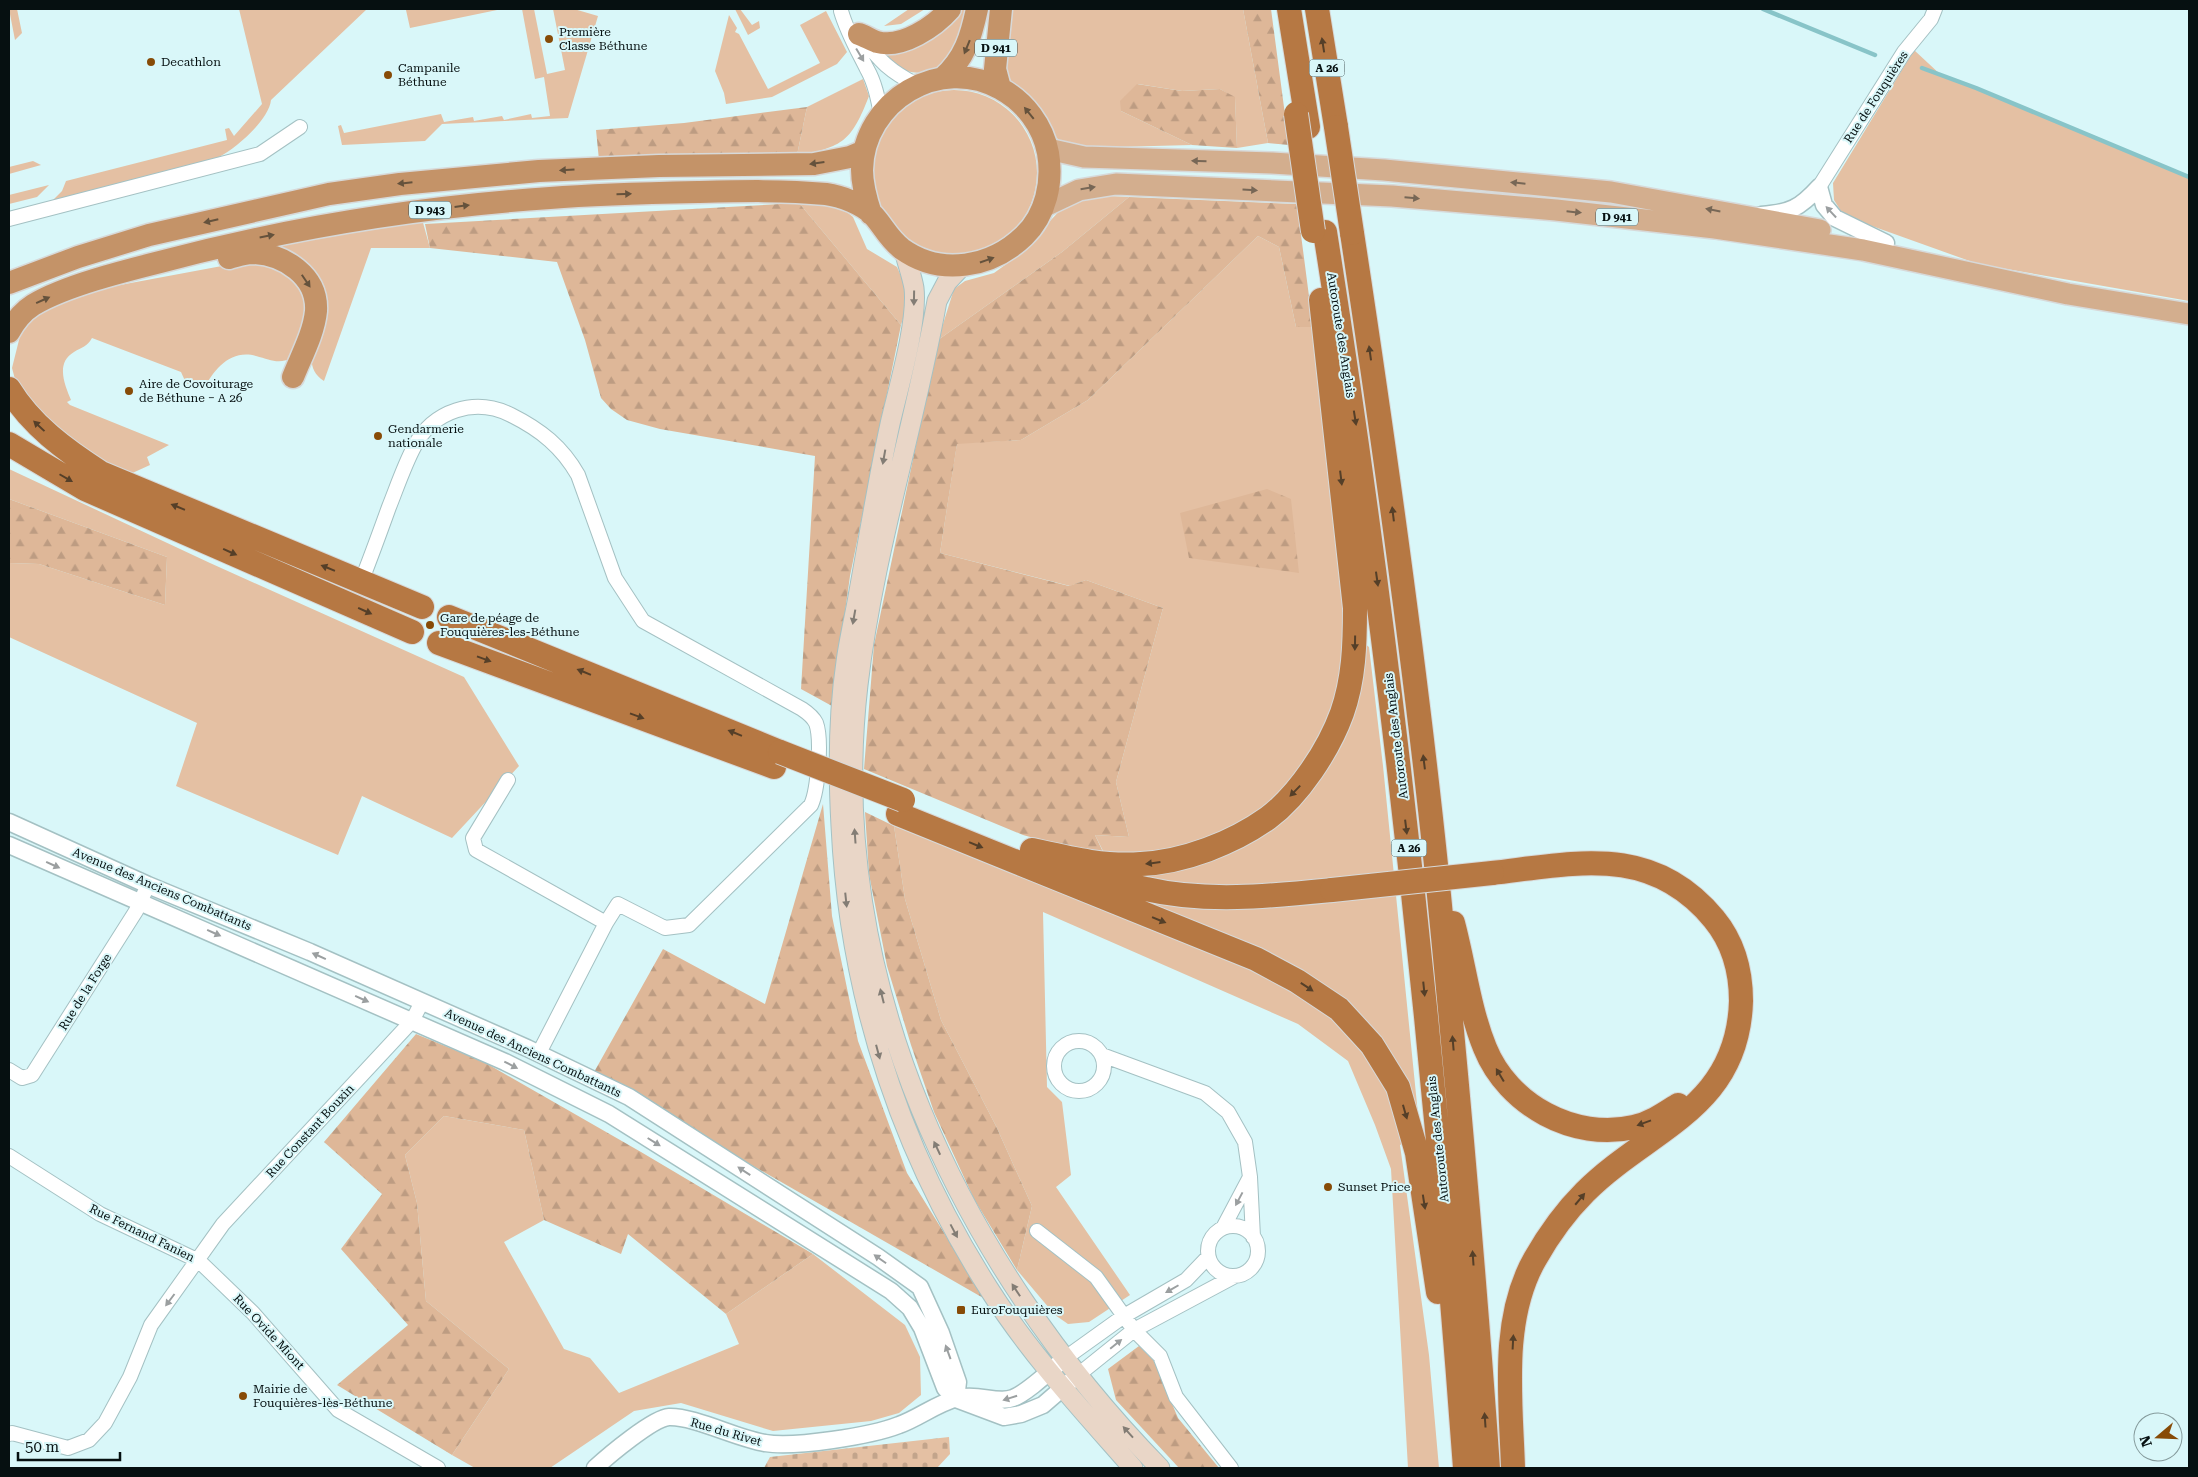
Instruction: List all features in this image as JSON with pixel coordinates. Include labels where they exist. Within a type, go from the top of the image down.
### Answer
[{"type":"highway","points":[[859,34],[878,42],[896,42],[928,28],[950,9]]},
{"type":"highway","name":"D 941","points":[[943,78],[955,68],[968,45],[977,9]]},
{"type":"highway","name":"D 941","points":[[1000,88],[995,70],[1001,9]]},
{"type":"highway","name":"Autoroute des Anglais","points":[[1289,9],[1319,231],[1357,436],[1385,639],[1416,909],[1448,1242],[1465,1468]]},
{"type":"highway","name":"Autoroute des Anglais","points":[[1317,9],[1383,442],[1436,862],[1472,1244],[1488,1468]]},
{"type":"highway","points":[[962,77],[982,80],[1000,88],[1016,99],[1030,113],[1041,130],[1048,149],[1050,168],[1049,188],[1044,207],[1030,230],[1011,248],[988,260],[962,266],[942,265],[922,260],[904,250],[885,234],[872,214],[864,193],[862,172],[864,151],[870,132],[880,114],[891,103],[917,85],[943,78],[962,77]]},
{"type":"highway","name":"D 943","points":[[9,283],[78,257],[149,235],[329,194],[400,184],[549,171],[658,166],[814,164],[850,157],[864,151]]},
{"type":"highway","name":"D 943","points":[[9,332],[21,314],[35,304],[97,280],[228,244],[366,218],[552,198],[765,190],[831,194],[850,200],[872,214]]},
{"type":"highway","points":[[1033,859],[1140,864],[1182,859],[1226,841],[1268,817],[1300,786],[1329,744],[1342,713],[1349,689],[1355,652],[1355,608],[1319,231]]},
{"type":"highway","points":[[143,266],[210,262],[249,253],[280,259],[298,269],[312,289],[316,312],[311,330],[292,377]]},
{"type":"highway","points":[[9,389],[36,424],[73,455],[101,473],[422,607]]},
{"type":"highway","points":[[9,444],[85,489],[412,632]]},
{"type":"highway","points":[[448,617],[777,759],[1033,859],[1256,958],[1298,981],[1339,1009],[1372,1045],[1398,1087],[1417,1153],[1465,1468]]},
{"type":"highway","points":[[439,643],[777,759]]},
{"type":"highway","points":[[1033,859],[1146,898],[1181,903],[1236,906],[1333,895],[1492,878],[1577,874],[1613,877],[1648,884],[1676,898],[1702,921],[1719,947],[1728,981],[1728,1016],[1722,1043],[1708,1074],[1680,1104],[1635,1127],[1608,1130],[1578,1126],[1549,1116],[1523,1101],[1503,1081],[1485,1048],[1436,862]]},
{"type":"highway","points":[[1492,878],[1575,863],[1605,863],[1636,867],[1682,887],[1701,903],[1717,922],[1731,944],[1741,981],[1740,1016],[1735,1044],[1720,1076],[1705,1096],[1678,1121],[1618,1164],[1585,1192],[1534,1259],[1518,1297],[1512,1338],[1513,1468]]},
{"type":"main road","name":"D 941","points":[[1048,149],[1084,158],[1272,163],[1394,171],[1612,192],[1886,243],[2067,282],[2189,314]]},
{"type":"main road","name":"D 941","points":[[1044,207],[1079,190],[1116,184],[1392,196],[1556,210],[1715,228],[1863,250],[2068,294],[2189,314]]},
{"type":"main road","points":[[904,250],[914,288],[914,311],[879,482],[846,665],[843,692],[838,782],[842,860],[848,920],[861,988],[881,1060],[905,1128],[931,1188],[990,1291],[1063,1388],[1133,1468]]},
{"type":"main road","points":[[962,266],[947,282],[937,301],[869,614],[858,685],[854,738],[854,814],[859,881],[869,944],[885,1008],[904,1068],[933,1140],[959,1194],[991,1250],[1036,1320],[1064,1359],[1160,1468]]},
{"type":"street","name":"Rue de Fouquières","points":[[1819,187],[1904,52],[1930,19],[1935,9]]},
{"type":"street","points":[[840,10],[881,63],[917,85]]},
{"type":"street","points":[[840,10],[851,41],[874,84],[880,114]]},
{"type":"street","points":[[9,219],[260,154],[300,126]]},
{"type":"street","points":[[1746,216],[1794,210],[1806,201],[1819,187]]},
{"type":"street","points":[[1819,187],[1824,205],[1835,218],[1886,243]]},
{"type":"street","points":[[361,582],[414,446],[427,429],[456,409],[476,406],[506,412],[538,429],[558,447],[578,475],[615,578],[643,621],[802,709],[815,722],[818,740],[815,797],[807,810],[689,925],[665,928],[618,904],[606,923],[539,1053]]},
{"type":"street","points":[[508,780],[473,838],[476,850],[606,923]]},
{"type":"street","name":"Avenue des Anciens Combattants","points":[[9,822],[148,885],[310,952],[539,1053],[629,1097],[878,1257],[920,1287],[941,1333],[958,1382],[956,1399]]},
{"type":"street","name":"Avenue des Anciens Combattants","points":[[9,845],[505,1062],[609,1114],[866,1274],[891,1292],[910,1308],[922,1328],[945,1388],[956,1399]]},
{"type":"street","name":"Rue de la Forge","points":[[9,1070],[22,1078],[32,1075],[141,902],[148,885]]},
{"type":"street","name":"Rue Constant Bouxin","points":[[9,1434],[12,1433],[68,1448],[88,1440],[105,1423],[130,1377],[151,1325],[199,1261],[223,1224],[412,1022],[422,1002]]},
{"type":"street","points":[[956,1399],[1004,1417],[1034,1410],[1043,1405],[1134,1330],[1235,1276],[1248,1271],[1256,1259],[1258,1252],[1253,1237],[1250,1178],[1245,1142],[1228,1112],[1205,1093],[1102,1055]]},
{"type":"street","name":"Rue Fernand Fanien","points":[[9,1156],[100,1214],[199,1261]]},
{"type":"street","points":[[1235,1276],[1218,1271],[1208,1258],[1208,1250],[1212,1237],[1223,1228],[1250,1178]]},
{"type":"street","points":[[1223,1228],[1240,1227],[1253,1237]]},
{"type":"street","points":[[1037,1231],[1096,1277],[1134,1330],[1160,1356],[1176,1397],[1231,1468]]},
{"type":"street","points":[[956,1399],[974,1395],[1004,1401],[1015,1398],[1049,1370],[1124,1316],[1186,1280],[1208,1258]]},
{"type":"street","name":"Rue Ovide Miont","points":[[199,1261],[253,1313],[338,1410],[438,1468]]},
{"type":"street","name":"Rue du Rivet","points":[[595,1468],[653,1424],[669,1417],[694,1422],[765,1443],[792,1444],[871,1433],[899,1425],[956,1399]]},
{"type":"green space","points":[[9,9],[17,9],[22,33],[15,40]]},
{"type":"green space","points":[[239,9],[367,9],[271,100],[269,108],[251,133],[226,153],[219,157],[54,203],[53,200],[62,191],[66,181],[227,140],[225,129],[229,128],[234,136],[262,104]]},
{"type":"green space","points":[[407,9],[502,9],[410,28]]},
{"type":"green space","points":[[522,9],[534,9],[547,74],[565,70],[553,9],[574,9],[598,16],[568,118],[442,124],[425,141],[342,145],[338,126],[341,125],[344,133],[441,114],[444,122],[473,117],[474,121],[502,116],[504,120],[531,114],[532,118],[550,116],[544,77],[535,79]]},
{"type":"green space","points":[[735,9],[740,9],[752,25],[759,21],[760,28],[748,35]]},
{"type":"green space","points":[[909,9],[925,9],[901,24],[884,26]]},
{"type":"green space","points":[[957,9],[970,9],[963,32],[950,55],[931,70],[920,73],[897,67],[884,55],[879,46]]},
{"type":"green space","points":[[1010,9],[1243,9],[1268,143],[1237,148],[1235,98],[1220,89],[1182,91],[1138,84],[1121,111],[1192,145],[1115,147],[1086,151],[1065,144],[1048,132],[1027,99],[1011,81],[1003,61]]},
{"type":"green space","points":[[1243,9],[1271,9],[1289,145],[1268,143]]},
{"type":"green space","points":[[826,11],[847,52],[837,64],[772,97],[726,104],[724,93],[715,71],[729,15],[737,28],[735,32],[739,34],[768,89],[820,63],[800,25]]},
{"type":"green space","points":[[1914,50],[1942,76],[2095,136],[2189,177],[2189,301],[1978,264],[1844,216],[1834,200],[1833,183]]},
{"type":"green space","points":[[863,79],[869,96],[851,132],[836,145],[797,155],[807,107]]},
{"type":"green space","points":[[1137,84],[1182,91],[1220,89],[1235,97],[1237,148],[1192,145],[1121,111],[1120,101]]},
{"type":"green space","points":[[962,90],[986,96],[1013,114],[1031,141],[1036,157],[1036,189],[1031,205],[1013,232],[1000,242],[978,253],[946,256],[922,250],[901,237],[890,226],[874,197],[871,165],[877,141],[890,120],[901,109],[930,93]]},
{"type":"green space","points":[[807,107],[797,155],[599,160],[596,130],[684,123]]},
{"type":"green space","points":[[33,161],[41,165],[9,174],[9,167]]},
{"type":"green space","points":[[49,185],[37,197],[9,204],[9,195]]},
{"type":"green space","points":[[1089,195],[1129,197],[1062,252],[938,340],[954,289],[965,281],[994,273],[1035,242],[1064,206]]},
{"type":"green space","points":[[1129,197],[1297,204],[1313,327],[1296,327],[1279,247],[1258,236],[1088,400],[1021,440],[957,444],[940,553],[1069,586],[1086,580],[1163,608],[1116,782],[1129,837],[1095,835],[1103,852],[1080,851],[1023,835],[864,769],[874,645],[938,340],[1062,252]]},
{"type":"green space","points":[[799,203],[837,204],[853,217],[867,249],[897,267],[904,283],[907,306],[901,325]]},
{"type":"green space","points":[[799,203],[901,325],[850,576],[832,706],[801,689],[815,456],[660,429],[627,420],[611,409],[601,398],[585,340],[557,262],[430,248],[425,224]]},
{"type":"green space","points":[[422,219],[430,248],[371,248],[324,381],[313,368],[312,351],[324,316],[272,243]]},
{"type":"green space","points":[[1258,236],[1279,247],[1296,327],[1313,327],[1346,629],[1369,647],[1383,766],[1420,1134],[1400,1145],[1429,1355],[1439,1468],[1408,1468],[1391,1169],[1348,1061],[1298,1024],[1043,912],[1047,1087],[1062,1102],[1071,1175],[1056,1187],[1130,1295],[1089,1322],[1068,1324],[1055,1315],[1017,1270],[1032,1206],[996,1126],[941,1020],[905,899],[894,826],[1043,885],[1114,873],[1095,835],[1129,837],[1116,782],[1163,608],[1086,580],[1070,586],[940,553],[957,443],[1021,440],[1088,400]]},
{"type":"green space","points":[[254,260],[299,279],[310,313],[294,357],[279,361],[256,356],[239,355],[224,362],[213,374],[204,389],[186,383],[181,372],[92,338],[86,345],[68,357],[65,362],[63,374],[71,400],[67,402],[70,405],[169,445],[147,457],[150,465],[128,475],[118,475],[29,406],[16,383],[12,368],[20,336],[32,319],[49,308],[104,288]]},
{"type":"green space","points":[[9,469],[210,563],[464,677],[519,766],[452,838],[362,796],[338,855],[176,786],[197,723],[9,637],[9,563],[39,564],[165,605],[167,557],[9,499]]},
{"type":"green space","points":[[1267,489],[1291,499],[1299,573],[1189,558],[1180,513]]},
{"type":"green space","points":[[9,499],[167,557],[165,605],[39,564],[9,563]]},
{"type":"green space","points":[[823,804],[832,916],[858,1041],[907,1173],[985,1299],[593,1074],[663,949],[765,1004]]},
{"type":"green space","points":[[865,812],[894,826],[905,899],[941,1020],[996,1126],[1032,1206],[1017,1270],[974,1199],[934,1112],[911,1045],[887,966],[869,874]]},
{"type":"green space","points":[[416,1034],[484,1062],[813,1254],[726,1314],[628,1234],[621,1254],[544,1220],[524,1130],[444,1116],[405,1155],[417,1203],[426,1301],[509,1369],[452,1455],[337,1385],[408,1325],[341,1249],[382,1194],[324,1142]]},
{"type":"green space","points":[[444,1116],[524,1130],[544,1220],[504,1242],[564,1349],[590,1358],[619,1393],[739,1344],[726,1314],[813,1254],[905,1325],[920,1357],[921,1395],[899,1413],[871,1421],[773,1431],[681,1403],[634,1411],[550,1468],[475,1468],[452,1455],[509,1369],[426,1301],[417,1203],[405,1155]]},
{"type":"green space","points":[[1139,1346],[1154,1361],[1178,1418],[1219,1468],[1179,1468],[1116,1400],[1108,1369]]},
{"type":"green space","points":[[949,1437],[950,1454],[937,1468],[764,1468],[770,1457]]},
{"type":"waterway","points":[[1763,9],[1875,55]]},
{"type":"waterway","points":[[1922,68],[1976,88],[2189,177]]},
{"type":"place","name":"Première Classe Béthune","points":[[549,39]]},
{"type":"place","name":"Decathlon","points":[[151,62]]},
{"type":"place","name":"Campanile Béthune","points":[[388,75]]},
{"type":"place","name":"Aire de Covoiturage de Béthune − A 26","points":[[129,391]]},
{"type":"place","name":"Gendarmerie nationale","points":[[378,436]]},
{"type":"place","name":"Gare de péage de Fouquières-les-Béthune","points":[[430,625]]},
{"type":"place","name":"Sunset Price","points":[[1328,1187]]},
{"type":"place","name":"EuroFouquières","points":[[961,1310]]},
{"type":"place","name":"Mairie de Fouquières-lès-Béthune","points":[[243,1396]]}]
